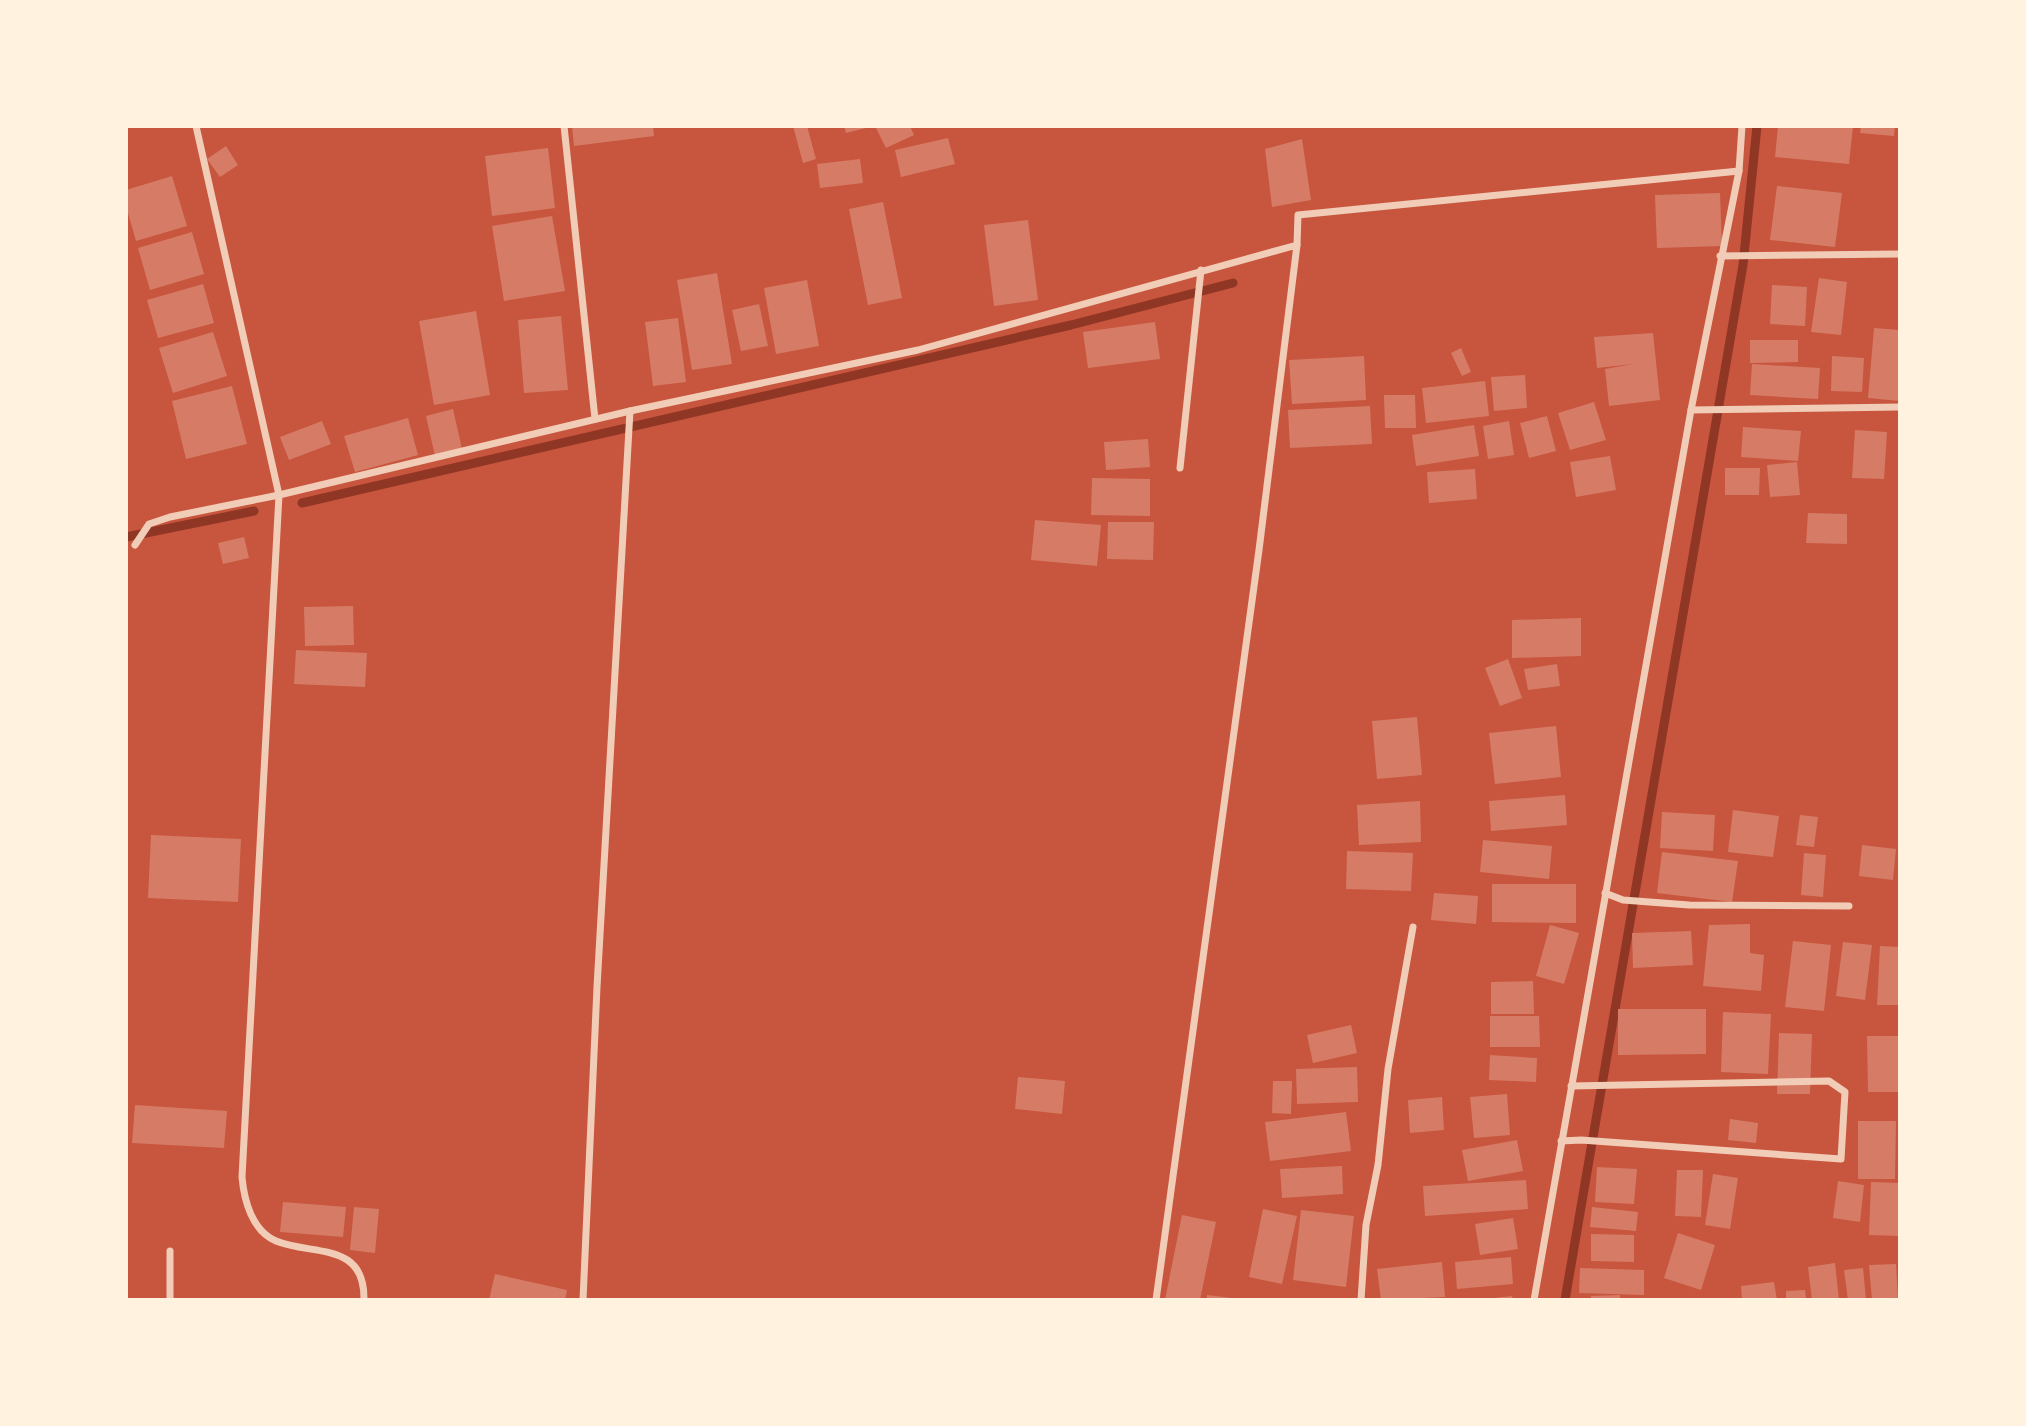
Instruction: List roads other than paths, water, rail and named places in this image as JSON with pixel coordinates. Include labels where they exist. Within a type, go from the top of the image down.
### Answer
[{"type":"street","points":[[197,126],[279,495],[242,1177],[244,1196],[261,1228],[276,1241],[329,1253],[351,1263],[364,1282],[364,1300]]},
{"type":"street","points":[[564,126],[595,419]]},
{"type":"street","points":[[1534,1300],[1691,411],[1739,171],[1742,126]]},
{"type":"street","points":[[1156,1300],[1257,563],[1297,245],[1298,215],[1739,171]]},
{"type":"street","points":[[135,545],[149,524],[159,520],[279,495],[595,419],[630,416],[918,350],[1183,279],[1201,270],[1297,245]]},
{"type":"street","points":[[1720,256],[1733,258],[1900,254]]},
{"type":"street","points":[[1180,468],[1201,270]]},
{"type":"street","points":[[1691,411],[1900,407]]},
{"type":"street","points":[[583,1300],[630,416]]},
{"type":"street","points":[[1605,893],[1623,900],[1716,906],[1849,906]]},
{"type":"street","points":[[1362,1300],[1366,1225],[1378,1165],[1388,1069],[1413,928]]},
{"type":"street","points":[[1562,1141],[1581,1140],[1841,1159],[1845,1092],[1829,1081],[1571,1086]]},
{"type":"street","points":[[170,1251],[170,1300]]},
{"type":"waterway","points":[[1565,1300],[1743,265],[1757,126]]},
{"type":"waterway","points":[[302,503],[1071,325],[1233,283]]},
{"type":"waterway","points":[[126,537],[254,511]]}]
